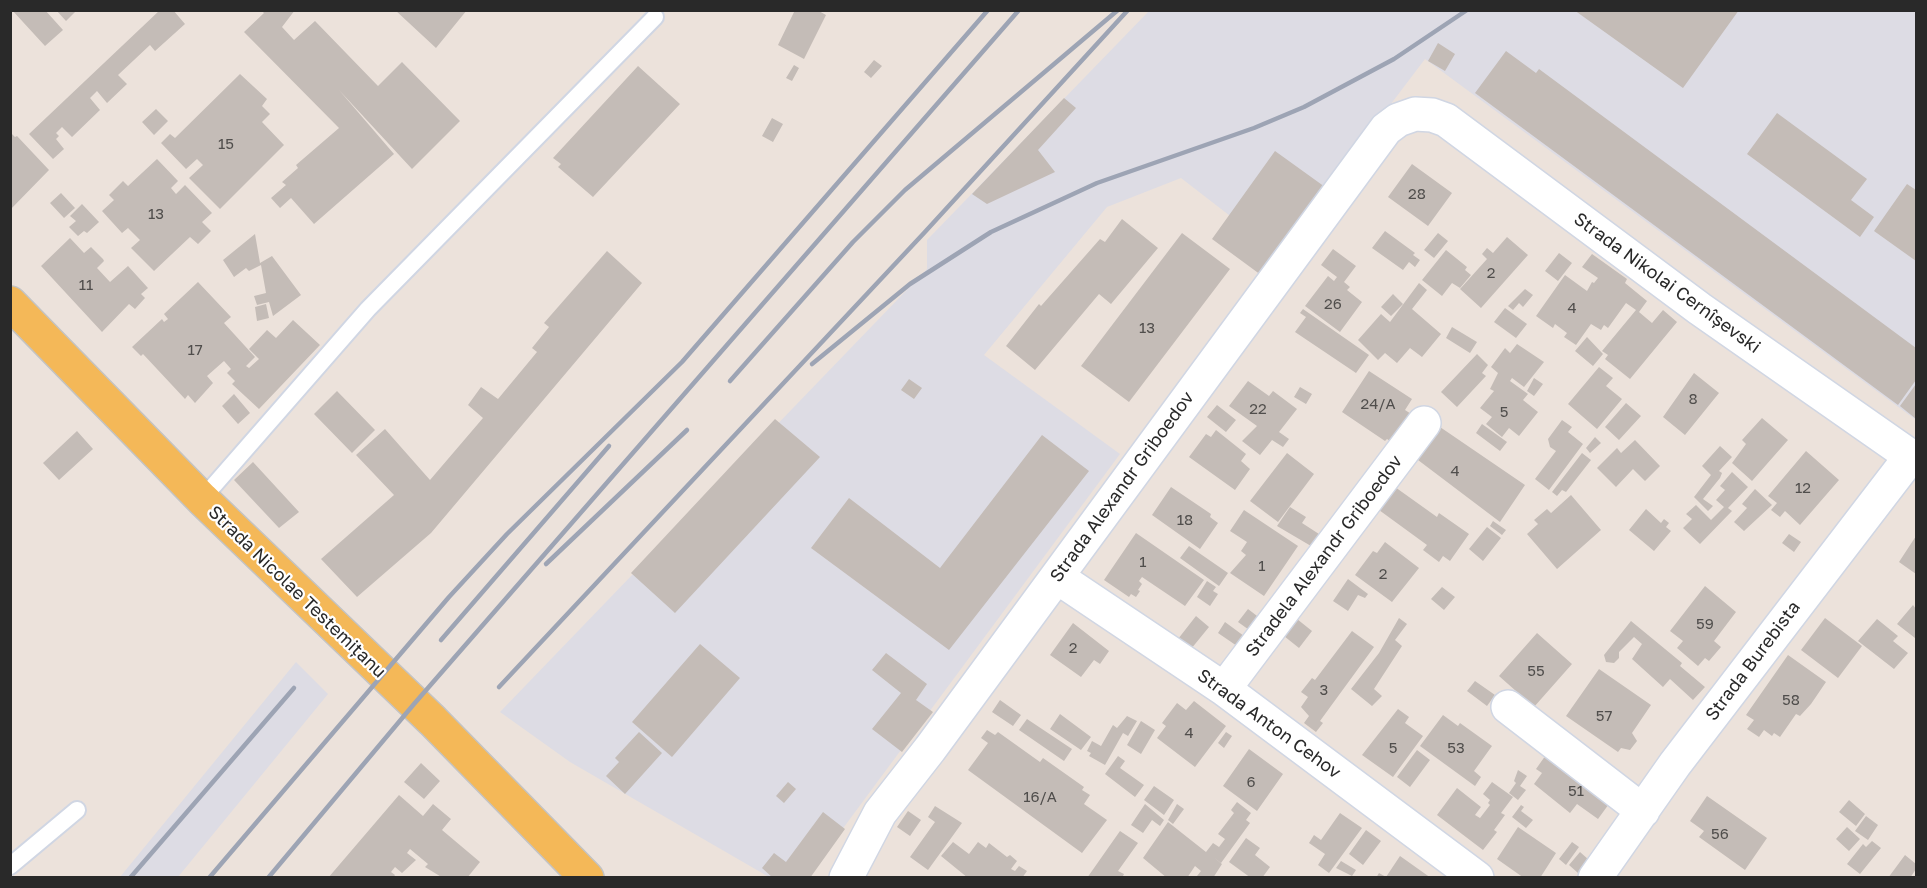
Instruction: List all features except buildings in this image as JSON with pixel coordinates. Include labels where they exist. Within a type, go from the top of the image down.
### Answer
[{"type":"main road","name":"Strada Nicolae Testemițanu","points":[[10,303],[202,499],[433,721],[587,878]]},
{"type":"street","name":"Strada Nikolai Cernîșevski","points":[[1416,114],[1432,115],[1446,120],[1700,309],[1915,455]]},
{"type":"street","name":"Strada Alexandr Griboedov","points":[[846,878],[880,813],[930,749],[1386,129],[1398,120],[1416,114]]},
{"type":"street","name":"Stradela Alexandr Griboedov","points":[[1224,689],[1424,423]]},
{"type":"street","name":"Strada Burebista","points":[[1607,874],[1643,811],[1789,613],[1915,455]]},
{"type":"street","name":"Strada Anton Cehov","points":[[1057,577],[1224,689],[1477,878]]},
{"type":"street","points":[[1508,707],[1643,811]]},
{"type":"lane","points":[[202,499],[368,309],[655,17]]},
{"type":"lane","points":[[10,866],[76,810]]},
{"type":"shaded area","points":[[1149,11],[1916,11],[1916,420],[1425,59],[1278,253],[1181,178],[1107,207],[984,355],[1120,454],[807,877],[769,877],[570,762],[500,712],[927,269],[927,240]]},
{"type":"shaded area","points":[[296,662],[328,694],[178,877],[120,877]]},
{"type":"railway","points":[[209,878],[449,597],[507,534],[682,362],[988,10]]},
{"type":"railway","points":[[268,878],[414,704],[1019,10]]},
{"type":"railway","points":[[730,381],[853,242],[905,190],[1118,10]]},
{"type":"railway","points":[[499,687],[924,233],[1128,10]]},
{"type":"railway","points":[[812,364],[910,284],[991,232],[1097,183],[1254,128],[1304,107],[1394,59],[1467,10]]},
{"type":"railway","points":[[546,564],[687,430]]},
{"type":"railway","points":[[441,640],[609,446]]},
{"type":"railway","points":[[130,878],[294,688]]}]
